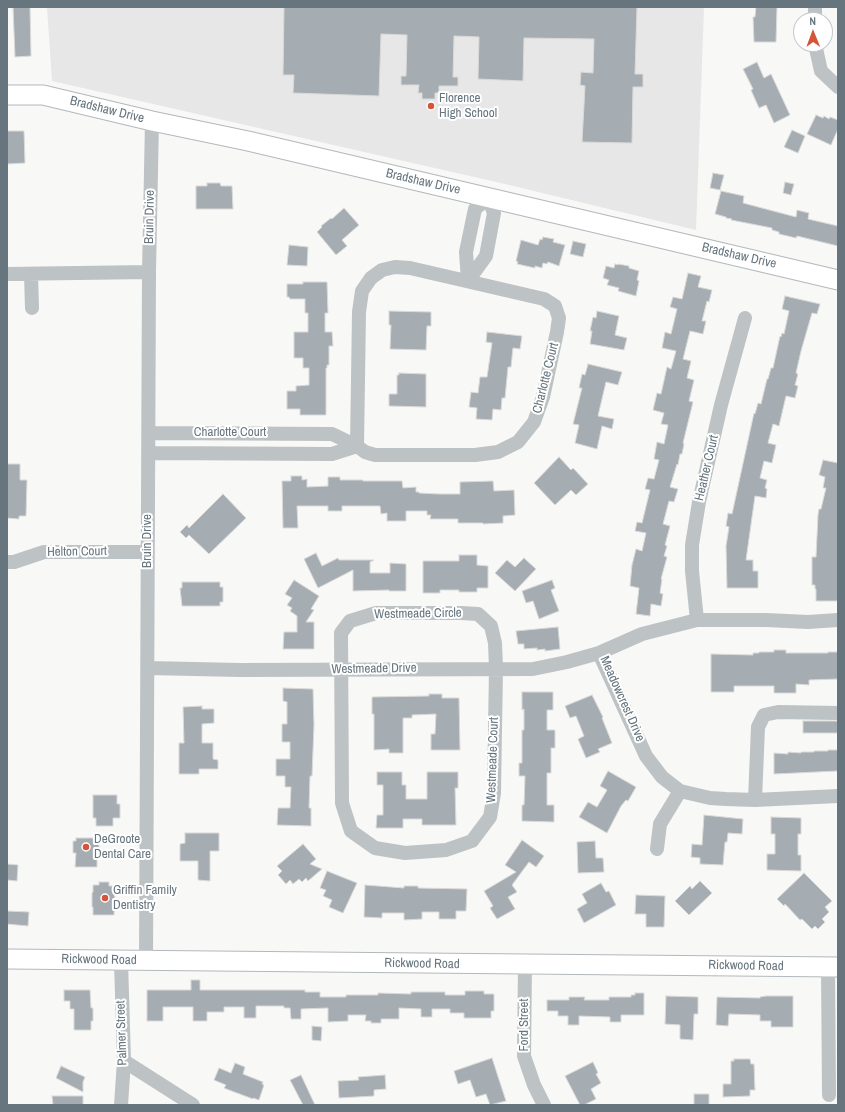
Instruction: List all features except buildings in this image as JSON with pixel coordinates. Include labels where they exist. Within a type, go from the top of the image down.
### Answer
[{"type":"street","points":[[817,52],[821,72],[838,87]]},
{"type":"street","name":"Bradshaw Drive","points":[[7,95],[43,95],[152,121],[248,141],[838,280]]},
{"type":"street","name":"Bruin Drive","points":[[146,961],[149,272],[152,121]]},
{"type":"street","points":[[488,198],[494,214],[486,256],[468,281],[466,252],[475,209],[488,198]]},
{"type":"street","name":"Charlotte Court","points":[[149,434],[332,434],[375,456],[475,456],[498,452],[518,442],[534,422],[543,397],[557,332],[559,318],[555,306],[544,299],[410,268],[395,267],[382,270],[371,278],[362,291],[359,312],[357,446]]},
{"type":"street","points":[[7,274],[149,272]]},
{"type":"street","points":[[32,274],[32,308]]},
{"type":"street","name":"Heather Court","points":[[697,620],[692,571],[692,545],[699,502],[720,412],[745,318]]},
{"type":"street","name":"Charlotte Court","points":[[149,453],[332,454],[357,446]]},
{"type":"street","name":"Helton Court","points":[[7,562],[14,562],[44,552],[148,552]]},
{"type":"street","name":"Westmeade Circle","points":[[342,670],[341,633],[350,620],[376,613],[478,614],[491,626],[495,643],[496,668]]},
{"type":"street","name":"Meadowcrest Drive","points":[[838,620],[808,622],[766,620],[697,620],[642,634],[599,653],[646,756],[662,777],[680,791],[710,798],[755,800],[838,796]]},
{"type":"street","name":"Westmeade Drive","points":[[148,668],[342,670],[533,669],[567,662],[599,653]]},
{"type":"street","name":"Westmeade Court","points":[[342,670],[342,803],[350,831],[375,848],[405,853],[446,850],[472,841],[490,817],[494,793],[496,668]]},
{"type":"street","points":[[755,800],[758,727],[764,715],[778,712],[838,713]]},
{"type":"street","points":[[657,849],[660,824],[680,791]]},
{"type":"street","name":"Rickwood Road","points":[[7,960],[833,967]]},
{"type":"street","name":"Palmer Street","points":[[121,961],[124,1061],[121,1105]]},
{"type":"street","name":"Ford Street","points":[[525,964],[524,1056],[534,1085],[544,1105]]},
{"type":"street","points":[[830,1095],[833,967]]},
{"type":"street","points":[[124,1061],[193,1105]]},
{"type":"shaded area","name":"Florence High School","points":[[47,7],[704,7],[696,230],[505,184],[52,81]]},
{"type":"place","name":"Florence High School","points":[[431,106]]},
{"type":"place","name":"DeGroote Dental Care","points":[[86,847]]},
{"type":"place","name":"Griffin Family Dentistry","points":[[105,898]]}]
